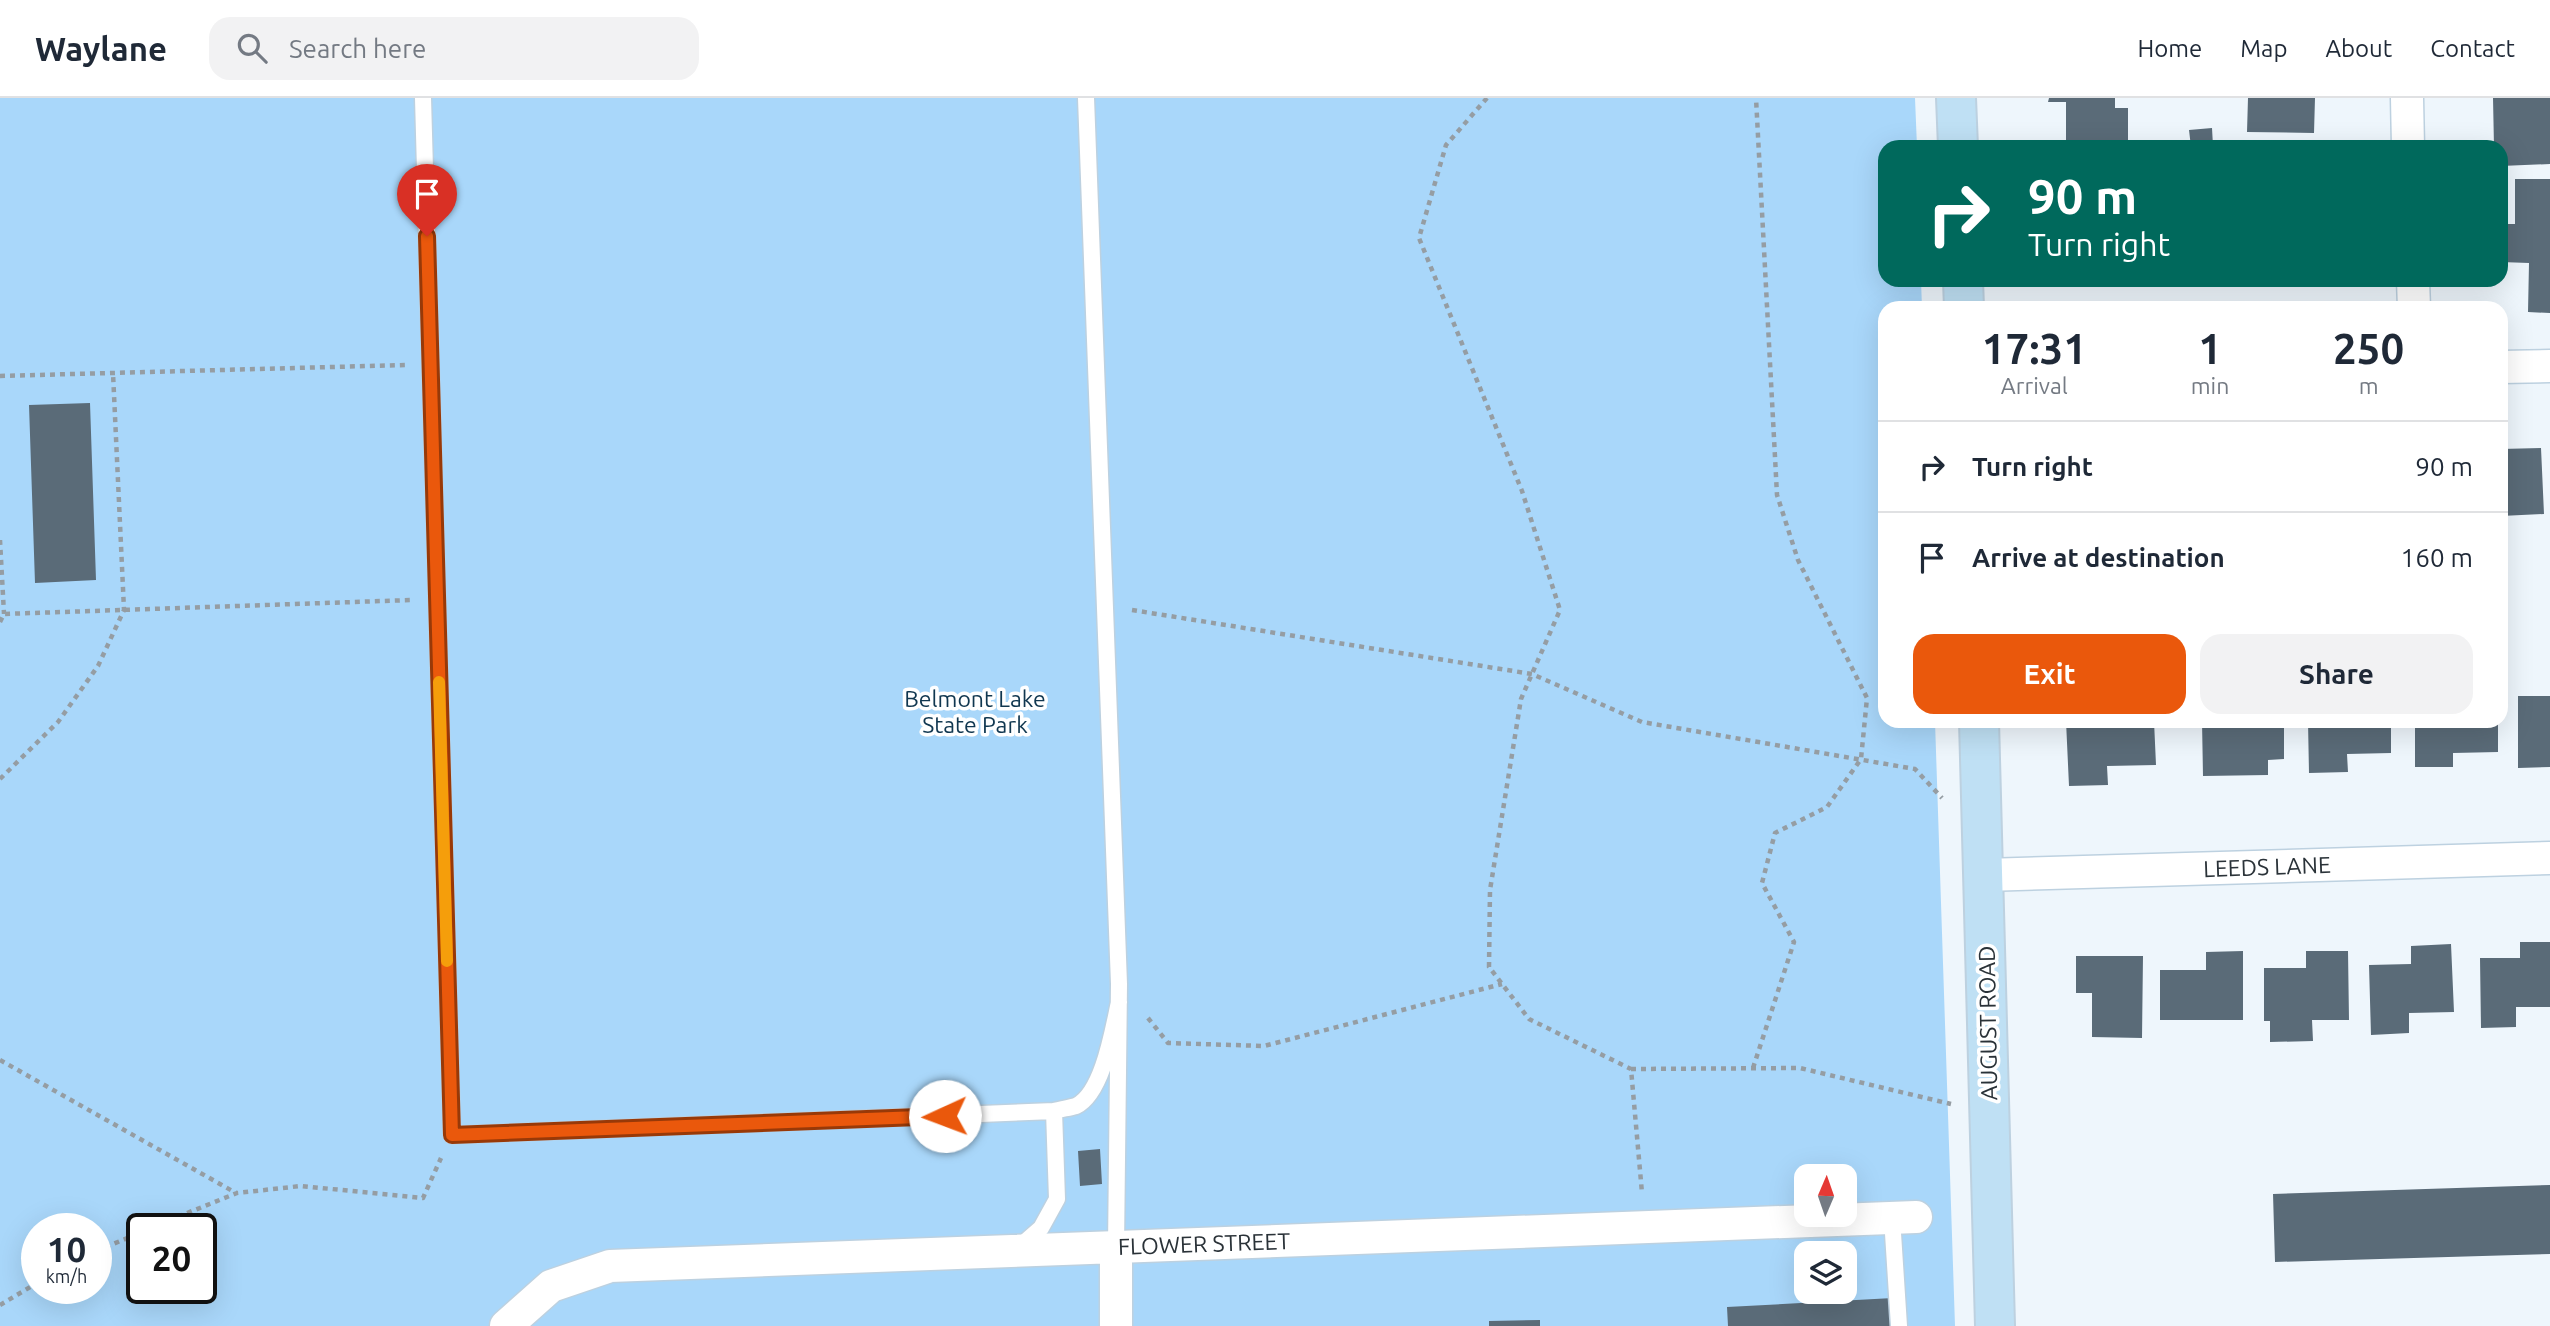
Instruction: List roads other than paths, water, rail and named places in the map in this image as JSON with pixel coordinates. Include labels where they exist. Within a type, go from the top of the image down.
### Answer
[{"type":"street","points":[[1956,98],[1958,140]]},
{"type":"street","points":[[2407,98],[2408,140]]},
{"type":"street","points":[[2508,367],[2550,366]]},
{"type":"street","name":"AUGUST ROAD","points":[[1979,728],[1995,1326]]},
{"type":"street","name":"LEEDS LANE","points":[[1985,875],[2550,858]]},
{"type":"street","name":"FLOWER STREET","points":[[507,1324],[551,1286],[610,1266],[1904,1218]]},
{"type":"street","points":[[1116,1247],[1116,1326]]},
{"type":"lane","points":[[423,98],[452,1135],[1054,1111],[1078,1105],[1094,1088],[1109,1046],[1119,1002]]},
{"type":"lane","points":[[1086,98],[1119,984],[1116,1247]]},
{"type":"lane","points":[[1014,1252],[1041,1228],[1057,1199],[1054,1111]]},
{"type":"lane","points":[[1899,1326],[1904,1218]]},
{"type":"park label","name":"Belmont Lake State Park","points":[[975,712]]}]
